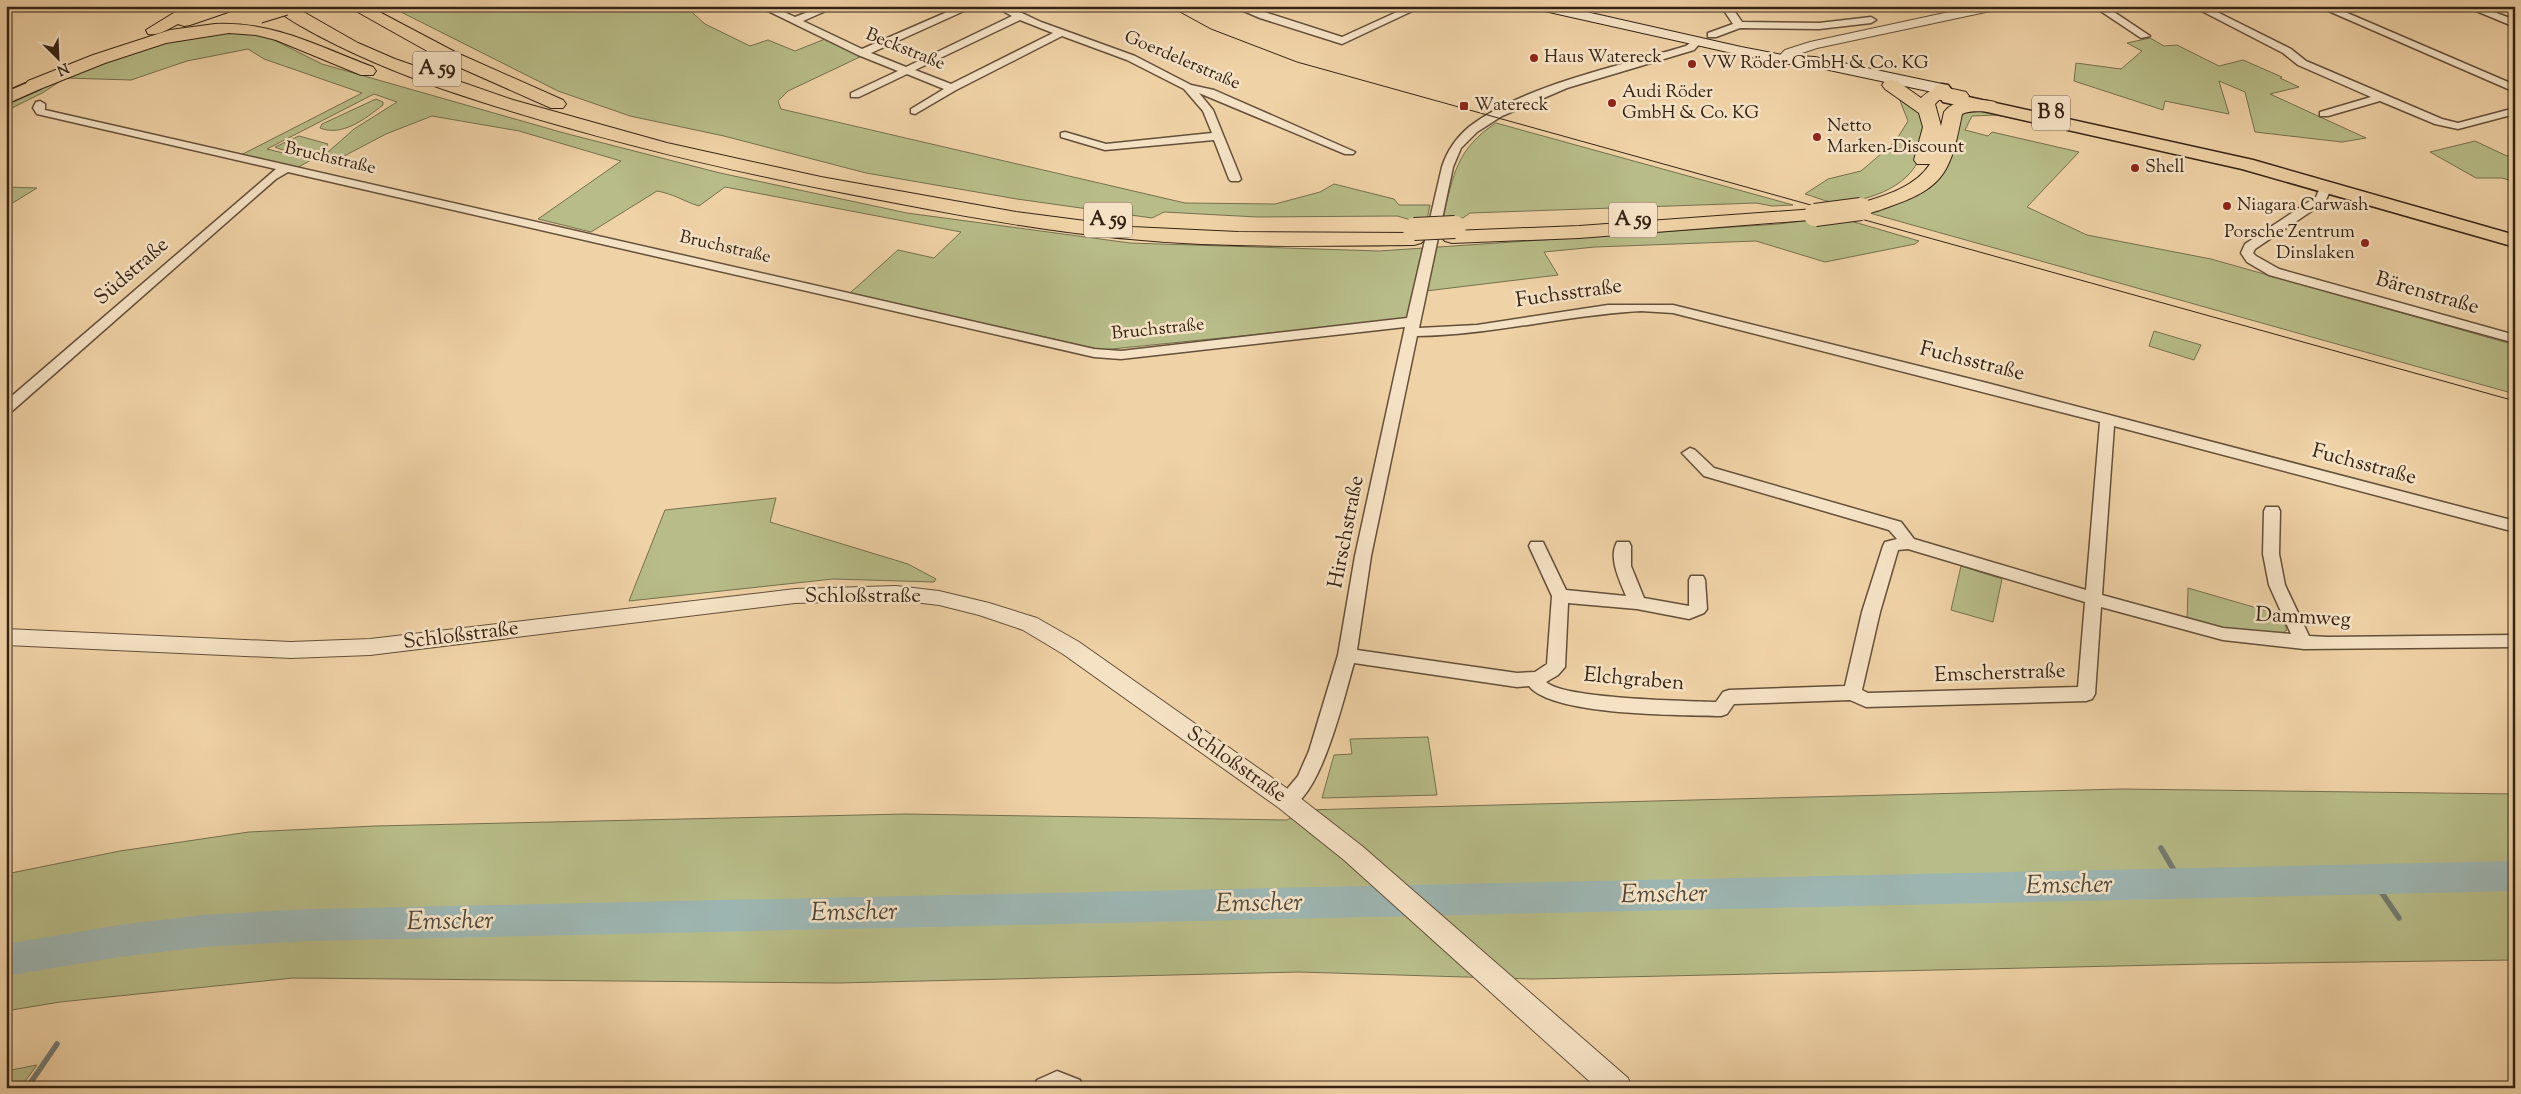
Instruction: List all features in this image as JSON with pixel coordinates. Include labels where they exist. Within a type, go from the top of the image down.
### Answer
[{"type":"highway","points":[[34,84],[91,56],[179,18],[197,6]]},
{"type":"highway","points":[[136,38],[231,6]]},
{"type":"highway","points":[[34,84],[160,39],[283,6]]},
{"type":"highway","name":"A 59","points":[[283,6],[339,40],[412,72],[552,117],[668,148],[792,177],[1028,220],[1183,237],[1285,240],[1454,232],[1608,230],[1813,212],[1857,206],[1898,198],[1921,184]]},
{"type":"highway","name":"A 59","points":[[302,6],[354,35],[427,66],[578,114],[690,144],[805,170],[970,201],[1082,218],[1188,227],[1414,234]]},
{"type":"highway","points":[[356,6],[451,57],[578,114]]},
{"type":"highway","points":[[160,39],[216,29],[258,30],[283,37],[347,64],[394,80],[498,108],[552,117]]},
{"type":"highway","points":[[1890,85],[1943,97],[1939,140],[1932,164],[1921,184]]},
{"type":"highway","name":"A 59","points":[[1857,206],[1902,186],[1920,168],[1943,97]]},
{"type":"highway","points":[[1921,184],[1938,168],[1946,148],[1953,112],[1967,106],[1989,106]]},
{"type":"main road","points":[[1540,6],[1782,59],[1890,85]]},
{"type":"main road","points":[[1782,59],[1815,62],[1943,97]]},
{"type":"main road","points":[[6,99],[34,84]]},
{"type":"main road","name":"B 8","points":[[1943,97],[2216,156],[2312,181],[2515,241]]},
{"type":"main road","name":"B 8","points":[[1943,97],[2177,142],[2337,184],[2515,236]]},
{"type":"street","name":"Beckstraße","points":[[764,6],[862,53],[952,88]]},
{"type":"street","points":[[794,21],[832,6]]},
{"type":"street","points":[[862,53],[970,6]]},
{"type":"street","name":"Goerdelerstraße","points":[[998,6],[1131,58],[1188,87],[1210,92],[1350,152]]},
{"type":"street","points":[[1237,6],[1270,20],[1322,33],[1342,41],[1418,6]]},
{"type":"street","points":[[1726,6],[1739,25]]},
{"type":"street","points":[[1782,59],[1789,53],[1814,45],[1995,6]]},
{"type":"street","points":[[2098,6],[2145,36]]},
{"type":"street","points":[[2197,6],[2287,51],[2302,63],[2452,126],[2515,111]]},
{"type":"street","points":[[2322,6],[2515,89]]},
{"type":"street","points":[[2469,6],[2515,24]]},
{"type":"street","points":[[1864,7],[1872,20],[1882,30]]},
{"type":"street","points":[[854,95],[1020,16]]},
{"type":"street","points":[[1712,35],[1739,25],[1819,26],[1872,20]]},
{"type":"street","points":[[915,111],[952,88],[1062,32]]},
{"type":"street","name":"Hirschstraße","points":[[1287,801],[1305,781],[1318,751],[1347,655],[1363,556],[1428,260],[1438,205],[1455,149],[1479,124],[1517,105],[1590,76],[1690,48],[1697,41]]},
{"type":"street","points":[[1188,87],[1208,110],[1235,179]]},
{"type":"street","points":[[2324,114],[2381,97]]},
{"type":"street","name":"Bruchstraße","points":[[40,104],[38,108],[41,112],[1100,354],[1120,355],[1361,326],[1413,327]]},
{"type":"street","points":[[1064,135],[1105,147],[1219,136]]},
{"type":"street","name":"Südstraße","points":[[6,409],[272,177],[287,168]]},
{"type":"street","points":[[2312,181],[2325,189],[2320,200]]},
{"type":"street","name":"Bärenstraße","points":[[2362,196],[2343,194],[2320,200],[2249,247],[2247,253],[2250,259],[2274,272],[2515,340]]},
{"type":"street","name":"Fuchsstraße","points":[[1413,327],[1449,332],[1638,306],[1673,309],[2515,527]]},
{"type":"street","name":"Emscherstraße","points":[[1729,697],[1852,693],[1866,700],[2086,694],[2107,420]]},
{"type":"street","points":[[1690,453],[1709,472],[1895,526],[1908,543]]},
{"type":"street","points":[[2272,512],[2272,554],[2276,584],[2304,643]]},
{"type":"street","points":[[1852,693],[1871,612],[1891,546],[1908,543],[2094,599]]},
{"type":"street","name":"Elchgraben","points":[[1538,546],[1560,596],[1556,667],[1545,676],[1534,680],[1541,689],[1560,696],[1640,707],[1721,708],[1729,697]]},
{"type":"street","points":[[1623,546],[1623,566],[1637,604]]},
{"type":"street","points":[[1560,596],[1637,604],[1689,614],[1698,609],[1697,580]]},
{"type":"street","name":"Schloßstraße","points":[[6,637],[291,650],[370,647],[795,596],[896,593],[939,598],[982,608],[1030,624],[1071,648],[1287,801],[1353,853],[1485,968],[1618,1088]]},
{"type":"street","name":"Dammweg","points":[[2094,599],[2223,634],[2304,643],[2515,641]]},
{"type":"street","points":[[1347,655],[1518,680],[1534,680]]},
{"type":"green space","points":[[389,6],[685,6],[705,24],[750,46],[768,40],[795,51],[825,39],[862,56],[788,91],[778,101],[781,109],[1185,203],[1275,204],[1320,192],[1334,184],[1394,199],[1399,205],[1430,205],[1427,219],[1411,220],[1397,216],[1257,217],[1164,212],[1152,218],[1017,199],[866,173],[724,136],[630,116],[558,91]]},
{"type":"green space","points":[[232,33],[264,35],[322,64],[564,133],[720,173],[907,213],[1130,243],[1379,251],[1778,224],[1837,217],[1919,241],[1915,244],[1825,262],[1756,241],[1595,247],[1544,252],[1558,275],[1426,291],[1419,318],[1102,350],[850,293],[898,250],[934,258],[961,232],[725,187],[699,206],[657,191],[591,232],[538,219],[621,161],[519,131],[432,116],[386,134],[329,164],[318,161],[354,129],[397,102],[374,94],[267,149],[311,160],[297,168],[241,155],[362,93],[264,59],[248,49],[187,61],[131,80],[65,78],[44,92],[6,111],[6,105],[28,94],[73,73],[119,55],[190,37]]},
{"type":"green space","points":[[2150,38],[2164,46],[2177,45],[2219,66],[2243,60],[2282,77],[2280,78],[2299,87],[2270,94],[2366,138],[2342,142],[2255,132],[2245,92],[2219,81],[2229,114],[2165,101],[2163,110],[2074,81],[2076,63],[2121,69],[2142,51],[2127,43]]},
{"type":"green space","points":[[1899,98],[1925,117],[1920,156],[1915,167],[1906,177],[1884,192],[1857,200],[1832,202],[1805,194],[1828,179],[1861,171],[1895,142],[1908,121]]},
{"type":"green space","points":[[376,99],[383,102],[383,105],[353,125],[337,130],[320,128],[322,124]]},
{"type":"green space","points":[[1963,111],[1986,111],[2077,130],[2075,132],[1997,115],[1972,116],[1965,130],[1988,136],[1992,132],[2079,152],[2027,207],[2087,235],[2211,259],[2515,345],[2515,394],[1866,212],[1909,198],[1921,191],[1942,172],[1956,144],[1953,143],[1957,116]]},
{"type":"green space","points":[[1496,123],[1793,205],[1772,206],[1756,203],[1470,213],[1463,218],[1443,218],[1454,176],[1465,153],[1483,132]]},
{"type":"green space","points":[[299,136],[328,144],[324,149],[311,154],[296,153],[275,147]]},
{"type":"green space","points":[[2475,141],[2507,156],[2515,154],[2515,182],[2502,178],[2476,178],[2430,152]]},
{"type":"green space","points":[[6,187],[37,188],[6,207]]},
{"type":"green space","points":[[2154,331],[2201,345],[2194,360],[2149,346]]},
{"type":"green space","points":[[776,498],[770,522],[908,564],[936,579],[934,582],[833,579],[629,601],[665,510]]},
{"type":"green space","points":[[1961,566],[2002,579],[1993,622],[1951,610]]},
{"type":"green space","points":[[2188,588],[2281,615],[2287,630],[2281,634],[2229,629],[2187,621]]},
{"type":"green space","points":[[1428,737],[1437,795],[1322,798],[1334,755],[1352,754],[1350,739]]},
{"type":"green space","points":[[2122,789],[2515,794],[2515,960],[2207,964],[1531,979],[1299,972],[838,983],[293,978],[60,1002],[6,1011],[6,874],[120,851],[249,832],[375,826],[905,814],[1287,820],[1304,810]]},
{"type":"green space","points":[[37,1065],[20,1088],[6,1088],[6,1071]]},
{"type":"waterway","points":[[2161,848],[2182,884]]},
{"type":"waterway","name":"Emscher","points":[[6,960],[119,941],[202,931],[310,925],[2515,876]]},
{"type":"waterway","points":[[2373,880],[2399,918]]},
{"type":"waterway","points":[[27,1088],[57,1044]]},
{"type":"tram line","points":[[1169,6],[1211,29],[1297,62],[2515,401]]},
{"type":"place","name":"Haus Watereck","points":[[1534,58]]},
{"type":"place","name":"VW Röder GmbH & Co. KG","points":[[1692,64]]},
{"type":"place","name":"Audi Röder GmbH & Co. KG","points":[[1612,103]]},
{"type":"place","name":"Watereck","points":[[1464,106]]},
{"type":"place","name":"Netto Marken-Discount","points":[[1817,137]]},
{"type":"place","name":"Shell","points":[[2135,168]]},
{"type":"place","name":"Niagara Carwash","points":[[2227,206]]},
{"type":"place","name":"Porsche Zentrum Dinslaken","points":[[2365,243]]}]
